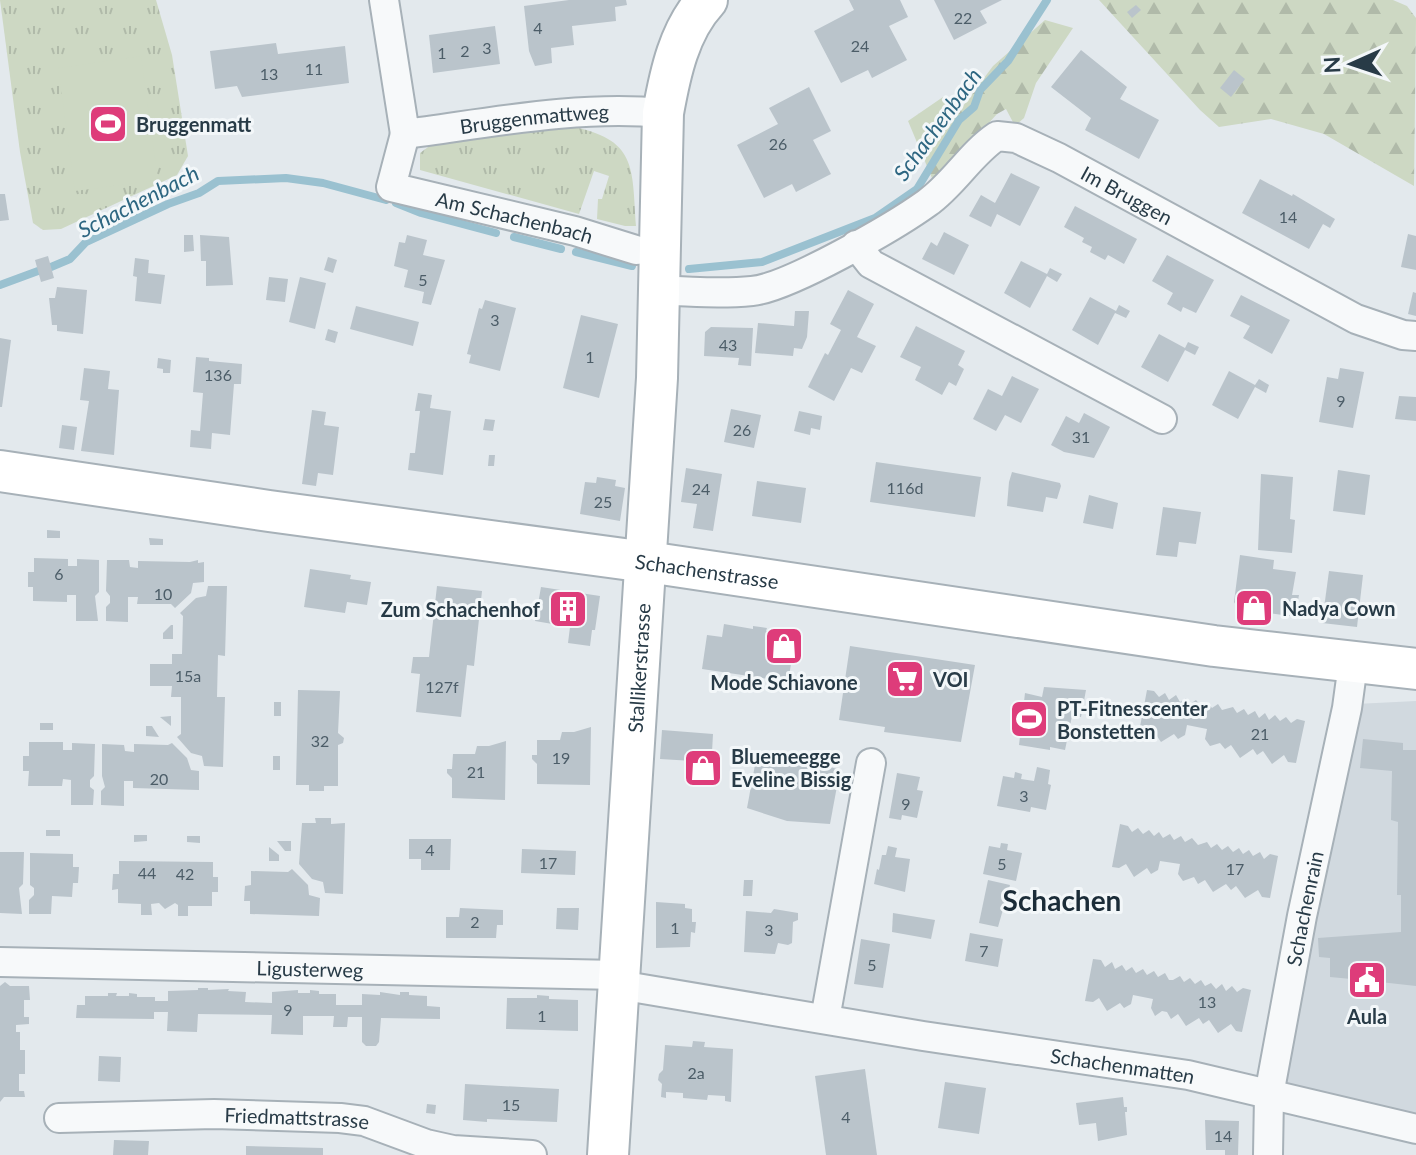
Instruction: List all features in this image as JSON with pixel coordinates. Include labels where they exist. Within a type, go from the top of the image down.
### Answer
[{"type":"street","points":[[384,0],[405,134]]},
{"type":"street","name":"Stallikerstrasse","points":[[608,1155],[660,290],[663,113],[669,76],[681,43],[707,0]]},
{"type":"street","name":"Bruggenmattweg","points":[[405,134],[559,114],[663,113]]},
{"type":"street","name":"Am Schachenbach","points":[[405,134],[391,187],[575,231],[636,250]]},
{"type":"street","name":"Im Bruggen","points":[[660,290],[755,291],[781,283],[856,245],[928,203],[997,136],[1016,138],[1072,166],[1356,319],[1403,335],[1416,336]]},
{"type":"street","points":[[856,245],[871,264],[1162,419]]},
{"type":"street","name":"Schachenstrasse","points":[[0,471],[1353,664],[1416,669]]},
{"type":"street","name":"Schachenrain","points":[[1268,1155],[1269,1095],[1300,929],[1345,719],[1353,664]]},
{"type":"street","points":[[825,1019],[871,763]]},
{"type":"street","name":"Ligusterweg","points":[[0,962],[619,980]]},
{"type":"street","name":"Schachenmatten","points":[[619,980],[825,1019],[1188,1075],[1416,1129]]},
{"type":"street","name":"Friedmattstrasse","points":[[59,1118],[214,1114],[340,1118],[364,1121],[426,1144],[453,1150],[532,1155]]},
{"type":"shaded area","points":[[1416,701],[1416,1121],[1278,1085],[1356,704]]},
{"type":"green space","points":[[0,0],[156,0],[172,55],[188,156],[177,175],[61,229],[43,230],[33,223],[20,152]]},
{"type":"green space","points":[[1099,0],[1393,0],[1407,6],[1416,18],[1414,186],[1324,134],[1271,119],[1219,127]]},
{"type":"green space","points":[[1045,20],[1073,28],[1036,83],[1024,118],[1015,126],[1006,109],[997,114],[934,183],[908,121],[943,97],[960,110],[993,66]]},
{"type":"green space","name":"Bruggenmatt","points":[[141,56],[158,180],[75,191],[58,68]]},
{"type":"green space","points":[[569,126],[608,139],[626,158],[631,171],[636,226],[597,219],[598,199],[602,199],[609,176],[594,171],[579,214],[420,170],[420,153],[435,142]]},
{"type":"building","points":[[569,0],[626,0],[627,5],[615,7],[616,21],[572,26],[574,45],[551,48],[552,63],[535,66],[529,51],[524,6]]},
{"type":"building","points":[[849,0],[900,0],[908,17],[889,26],[907,60],[872,78],[868,70],[841,83],[814,31],[854,10]]},
{"type":"building","points":[[934,0],[1002,0],[980,11],[987,23],[954,40]]},
{"type":"building","points":[[1136,5],[1141,10],[1132,18],[1127,12]]},
{"type":"building","points":[[495,26],[500,64],[433,73],[429,35]]},
{"type":"building","points":[[276,43],[278,54],[345,46],[349,83],[242,97],[237,86],[215,89],[210,51]]},
{"type":"building","points":[[1081,50],[1127,87],[1120,99],[1159,120],[1139,159],[1085,130],[1091,118],[1051,87]]},
{"type":"building","points":[[1234,70],[1245,79],[1231,97],[1220,88]]},
{"type":"building","points":[[809,87],[831,131],[813,140],[831,174],[796,192],[792,184],[764,198],[737,145],[778,124],[769,108]]},
{"type":"building","points":[[1011,173],[1040,187],[1020,226],[997,214],[991,227],[969,216],[981,195],[995,203]]},
{"type":"building","points":[[1260,179],[1335,219],[1330,228],[1323,224],[1309,249],[1242,213]]},
{"type":"building","points":[[0,194],[5,194],[9,220],[0,221]]},
{"type":"building","points":[[1075,206],[1137,239],[1124,264],[1108,255],[1105,260],[1090,252],[1092,247],[1082,242],[1084,238],[1064,227]]},
{"type":"building","points":[[944,232],[969,245],[954,275],[922,259],[931,242],[937,246]]},
{"type":"building","points":[[1408,234],[1416,236],[1416,270],[1401,267]]},
{"type":"building","points":[[184,235],[193,235],[194,251],[184,252]]},
{"type":"building","points":[[200,235],[229,237],[233,285],[206,286],[206,261],[201,261]]},
{"type":"building","points":[[407,235],[427,240],[423,255],[445,260],[431,305],[422,303],[424,292],[404,287],[408,270],[394,266],[399,242],[405,243]]},
{"type":"building","points":[[1167,255],[1214,280],[1196,313],[1183,307],[1181,312],[1167,304],[1173,293],[1152,281]]},
{"type":"building","points":[[48,256],[54,278],[41,282],[35,260]]},
{"type":"building","points":[[328,257],[337,260],[333,273],[324,270]]},
{"type":"building","points":[[135,258],[149,260],[148,273],[165,275],[161,304],[135,301]]},
{"type":"building","points":[[1021,261],[1047,274],[1050,268],[1062,274],[1057,282],[1047,276],[1030,308],[1004,293]]},
{"type":"building","points":[[269,277],[288,279],[285,302],[266,300]]},
{"type":"building","points":[[300,277],[326,283],[315,329],[289,322]]},
{"type":"building","points":[[57,287],[87,290],[83,334],[57,331],[57,325],[52,325],[49,298],[55,298]]},
{"type":"building","points":[[848,290],[874,304],[857,337],[876,346],[862,373],[851,368],[834,401],[808,387],[841,330],[830,324]]},
{"type":"building","points":[[1413,292],[1416,293],[1416,316],[1408,314]]},
{"type":"building","points":[[1241,295],[1290,320],[1272,354],[1243,338],[1250,326],[1230,316]]},
{"type":"building","points":[[1090,297],[1116,311],[1119,305],[1130,311],[1126,318],[1115,313],[1098,345],[1072,330]]},
{"type":"building","points":[[485,300],[516,308],[500,371],[469,363],[471,355],[467,354],[479,308],[482,309]]},
{"type":"building","points":[[356,306],[419,322],[413,346],[350,329]]},
{"type":"building","points":[[795,311],[809,311],[807,337],[802,349],[794,348],[793,356],[755,353],[758,323],[794,326]]},
{"type":"building","points":[[581,315],[618,324],[599,398],[563,388]]},
{"type":"building","points":[[916,326],[965,351],[958,365],[964,369],[956,386],[949,382],[942,395],[915,380],[921,367],[900,357]]},
{"type":"building","points":[[711,327],[753,328],[751,366],[738,365],[739,358],[704,356],[705,332]]},
{"type":"building","points":[[328,329],[338,332],[335,343],[325,340]]},
{"type":"building","points":[[1159,334],[1185,348],[1188,342],[1199,347],[1195,355],[1185,350],[1168,382],[1141,367]]},
{"type":"building","points":[[0,338],[11,340],[2,407],[0,407]]},
{"type":"building","points":[[196,357],[242,364],[241,384],[234,384],[230,435],[212,433],[211,449],[190,447],[191,430],[200,431],[203,393],[193,392]]},
{"type":"building","points":[[158,358],[171,360],[170,373],[163,373],[163,369],[157,368]]},
{"type":"building","points":[[84,368],[110,371],[108,389],[119,390],[114,455],[81,451],[89,401],[80,400]]},
{"type":"building","points":[[1340,368],[1364,372],[1353,428],[1319,422],[1327,377],[1338,379]]},
{"type":"building","points":[[1229,371],[1255,385],[1259,379],[1269,385],[1266,393],[1255,387],[1238,419],[1212,405]]},
{"type":"building","points":[[1012,376],[1039,389],[1021,423],[1005,415],[996,431],[973,419],[988,389],[1002,396]]},
{"type":"building","points":[[418,393],[432,395],[430,408],[451,411],[443,475],[408,470],[410,453],[415,453],[420,411],[415,411]]},
{"type":"building","points":[[1399,396],[1416,397],[1416,421],[1395,419]]},
{"type":"building","points":[[731,409],[761,415],[754,448],[724,442]]},
{"type":"building","points":[[312,410],[326,412],[324,425],[339,427],[333,475],[318,473],[316,486],[302,484]]},
{"type":"building","points":[[799,411],[822,416],[820,430],[811,428],[810,435],[794,431]]},
{"type":"building","points":[[1084,413],[1110,427],[1094,458],[1064,452],[1051,445],[1066,416],[1079,423]]},
{"type":"building","points":[[485,419],[495,420],[493,431],[483,430]]},
{"type":"building","points":[[62,425],[77,427],[74,450],[59,448]]},
{"type":"building","points":[[489,455],[495,455],[494,466],[488,466]]},
{"type":"building","points":[[876,462],[981,477],[975,517],[870,502]]},
{"type":"building","points":[[686,468],[722,474],[713,531],[693,528],[697,504],[681,502]]},
{"type":"building","points":[[1338,470],[1370,475],[1365,515],[1333,511]]},
{"type":"building","points":[[1012,472],[1060,483],[1057,499],[1046,497],[1043,512],[1007,506]]},
{"type":"building","points":[[1261,474],[1293,477],[1290,519],[1295,520],[1292,553],[1258,550]]},
{"type":"building","points":[[597,477],[616,480],[615,486],[625,488],[620,521],[580,514],[585,482],[596,483]]},
{"type":"building","points":[[757,481],[806,488],[801,523],[752,516]]},
{"type":"building","points":[[1089,495],[1118,503],[1113,529],[1083,523]]},
{"type":"building","points":[[1163,507],[1201,512],[1196,544],[1179,542],[1177,557],[1156,555]]},
{"type":"building","points":[[47,530],[60,531],[60,538],[47,538]]},
{"type":"building","points":[[149,538],[163,539],[163,545],[150,545]]},
{"type":"building","points":[[1240,555],[1274,560],[1273,569],[1296,572],[1292,595],[1299,595],[1296,611],[1290,616],[1238,609],[1234,602]]},
{"type":"building","points":[[34,558],[68,559],[68,566],[77,566],[77,559],[99,560],[99,592],[95,596],[98,621],[76,621],[76,595],[67,595],[67,602],[33,601],[33,587],[28,587],[28,572],[34,572]]},
{"type":"building","points":[[107,560],[129,560],[130,567],[138,568],[138,561],[198,560],[198,563],[204,562],[204,582],[193,583],[191,593],[175,608],[171,604],[137,604],[138,597],[128,597],[128,622],[106,621],[106,607],[110,603],[106,591]]},
{"type":"building","points":[[310,569],[351,575],[350,579],[371,582],[367,605],[347,602],[345,613],[304,607]]},
{"type":"building","points":[[1329,571],[1363,575],[1357,627],[1322,623]]},
{"type":"building","points":[[208,586],[227,586],[225,656],[218,655],[217,697],[225,697],[223,767],[204,766],[202,756],[191,753],[177,737],[181,734],[181,697],[171,697],[172,686],[150,686],[150,664],[172,664],[172,654],[182,654],[183,616],[180,613],[196,598],[206,596]]},
{"type":"building","points":[[437,586],[482,591],[474,666],[467,665],[461,717],[416,712],[420,674],[411,673],[413,657],[429,657]]},
{"type":"building","name":"Zum Schachenhof","points":[[541,587],[600,596],[590,646],[568,643],[570,627],[535,621]]},
{"type":"building","points":[[724,624],[767,628],[766,631],[795,635],[792,654],[795,655],[788,682],[702,669],[707,635],[722,637]]},
{"type":"building","points":[[171,625],[173,639],[163,639],[163,633]]},
{"type":"building","points":[[850,646],[975,665],[961,742],[884,732],[885,727],[839,720]]},
{"type":"building","points":[[1044,687],[1086,690],[1081,717],[1072,716],[1065,750],[1019,745],[1025,693],[1042,697]]},
{"type":"building","points":[[298,690],[340,691],[338,733],[344,738],[343,743],[338,745],[338,786],[324,786],[324,791],[309,791],[309,785],[296,785]]},
{"type":"building","points":[[1147,690],[1154,691],[1159,697],[1165,693],[1169,700],[1176,695],[1180,702],[1186,698],[1190,704],[1196,700],[1201,706],[1207,702],[1212,708],[1218,704],[1222,710],[1233,707],[1237,713],[1244,709],[1248,715],[1255,711],[1259,718],[1265,713],[1269,720],[1275,715],[1280,721],[1286,717],[1291,723],[1297,719],[1305,721],[1296,763],[1288,762],[1284,755],[1272,764],[1263,751],[1257,755],[1253,749],[1240,758],[1231,745],[1225,749],[1220,743],[1210,746],[1205,739],[1207,729],[1187,725],[1185,735],[1178,739],[1174,734],[1161,742],[1152,729],[1146,733],[1139,732]]},
{"type":"building","points":[[274,702],[281,702],[281,716],[274,716]]},
{"type":"building","points":[[171,716],[171,726],[160,717]]},
{"type":"building","points":[[40,723],[53,723],[53,730],[40,730]]},
{"type":"building","points":[[146,726],[152,726],[159,737],[146,736]]},
{"type":"building","points":[[591,727],[590,785],[537,784],[537,764],[532,755],[537,755],[537,740],[560,740],[562,732]]},
{"type":"building","points":[[662,730],[713,734],[711,770],[693,769],[693,761],[660,759]]},
{"type":"building","points":[[1363,739],[1403,743],[1403,750],[1416,750],[1416,986],[1371,981],[1366,987],[1362,980],[1330,977],[1330,958],[1319,957],[1318,938],[1401,932],[1401,895],[1397,895],[1398,822],[1391,820],[1392,771],[1360,768]]},
{"type":"building","points":[[506,741],[505,800],[452,798],[452,778],[447,769],[452,769],[453,754],[475,754],[477,746]]},
{"type":"building","points":[[29,742],[63,742],[63,750],[72,750],[72,743],[95,744],[94,776],[90,780],[90,787],[94,790],[93,805],[71,805],[71,780],[63,779],[62,786],[28,786],[29,771],[23,771],[23,756],[29,756]]},
{"type":"building","points":[[172,743],[187,758],[191,770],[199,771],[199,790],[133,788],[133,781],[124,781],[124,806],[101,805],[101,791],[105,787],[102,744],[124,745],[125,751],[134,752],[134,744]]},
{"type":"building","points":[[757,754],[799,757],[840,770],[830,824],[787,821],[747,808]]},
{"type":"building","points":[[273,756],[280,756],[280,770],[273,770]]},
{"type":"building","points":[[1037,767],[1050,770],[1048,784],[1051,785],[1046,810],[1031,807],[1030,812],[997,806],[1003,776],[1014,778],[1015,772],[1022,774],[1021,779],[1034,781]]},
{"type":"building","points":[[897,773],[920,777],[917,790],[923,791],[917,818],[902,815],[901,820],[889,818]]},
{"type":"building","points":[[315,818],[331,818],[331,824],[345,823],[343,894],[325,893],[323,882],[312,879],[299,864],[302,823],[316,823]]},
{"type":"building","points":[[1120,824],[1128,826],[1132,832],[1138,828],[1143,834],[1149,830],[1154,836],[1159,832],[1163,838],[1170,834],[1174,840],[1181,836],[1185,842],[1192,838],[1198,845],[1207,842],[1211,848],[1217,844],[1222,850],[1228,846],[1233,852],[1239,848],[1243,854],[1249,850],[1253,856],[1260,852],[1264,859],[1270,854],[1278,856],[1270,898],[1262,897],[1258,890],[1245,898],[1236,886],[1231,890],[1226,884],[1213,892],[1205,880],[1198,884],[1194,877],[1183,881],[1178,874],[1180,864],[1160,861],[1158,870],[1151,874],[1147,868],[1134,877],[1126,864],[1119,868],[1112,867]]},
{"type":"building","points":[[46,830],[60,830],[60,836],[46,836]]},
{"type":"building","points":[[134,835],[147,835],[147,841],[134,842]]},
{"type":"building","points":[[187,836],[200,836],[200,843],[187,842]]},
{"type":"building","points":[[409,839],[451,839],[450,870],[421,870],[421,859],[409,859]]},
{"type":"building","points":[[277,841],[291,841],[291,851],[285,851]]},
{"type":"building","points":[[1001,843],[1008,844],[1007,850],[1022,853],[1016,881],[983,874],[989,846],[1000,848]]},
{"type":"building","points":[[888,846],[897,848],[895,857],[910,859],[905,892],[874,884],[882,855],[886,855]]},
{"type":"building","points":[[269,847],[279,855],[279,861],[269,861]]},
{"type":"building","points":[[522,849],[576,851],[575,875],[521,873]]},
{"type":"building","points":[[0,852],[24,852],[23,884],[19,888],[22,914],[0,913]]},
{"type":"building","points":[[30,853],[73,854],[73,867],[79,867],[78,883],[73,883],[72,897],[52,896],[51,914],[29,914],[29,900],[34,895],[34,888],[30,885]]},
{"type":"building","points":[[119,861],[213,862],[213,877],[218,877],[218,892],[212,892],[212,906],[188,906],[188,916],[178,916],[178,905],[175,903],[165,909],[159,903],[151,904],[152,915],[141,915],[141,904],[118,903],[118,889],[112,890],[113,874],[119,874]]},
{"type":"building","points":[[292,869],[308,885],[309,895],[320,898],[319,916],[250,914],[250,901],[244,901],[245,886],[251,885],[251,871],[288,872]]},
{"type":"building","points":[[744,880],[753,880],[752,896],[743,896]]},
{"type":"building","points":[[988,880],[1010,885],[998,927],[979,923]]},
{"type":"building","points":[[656,902],[685,904],[685,908],[692,909],[692,922],[696,922],[695,933],[691,932],[690,947],[656,948]]},
{"type":"building","points":[[460,908],[503,910],[503,925],[497,925],[496,938],[446,938],[446,917],[459,917]]},
{"type":"building","points":[[557,908],[579,908],[578,930],[556,929]]},
{"type":"building","points":[[774,909],[798,913],[798,920],[793,922],[792,943],[778,943],[775,954],[744,952],[746,911],[771,913]]},
{"type":"building","points":[[893,913],[935,920],[931,939],[892,932]]},
{"type":"building","points":[[970,933],[1003,939],[998,967],[965,961]]},
{"type":"building","points":[[861,939],[890,944],[883,988],[854,984]]},
{"type":"building","points":[[1093,959],[1101,960],[1105,967],[1112,962],[1115,969],[1122,965],[1126,971],[1132,967],[1136,973],[1143,969],[1147,975],[1154,971],[1158,977],[1165,973],[1169,980],[1180,976],[1184,982],[1190,978],[1195,984],[1201,980],[1205,986],[1211,983],[1216,989],[1222,984],[1226,991],[1232,986],[1237,992],[1243,988],[1251,990],[1242,1032],[1236,1031],[1231,1024],[1218,1033],[1209,1020],[1203,1024],[1199,1018],[1186,1026],[1178,1014],[1171,1019],[1167,1012],[1162,1011],[1155,1016],[1151,1008],[1153,999],[1133,995],[1131,1004],[1124,1008],[1120,1003],[1107,1011],[1099,998],[1093,1002],[1085,1001]]},
{"type":"building","points":[[5,982],[10,986],[29,986],[30,1000],[24,1000],[24,1017],[29,1017],[29,1024],[16,1025],[16,1032],[20,1032],[20,1050],[25,1050],[25,1074],[19,1074],[19,1091],[24,1091],[25,1097],[4,1097],[0,1102],[0,986]]},
{"type":"building","points":[[198,988],[246,992],[245,1002],[272,1003],[272,992],[319,991],[319,994],[336,994],[336,1005],[362,1005],[362,994],[380,995],[380,992],[400,995],[400,992],[409,992],[409,995],[427,996],[427,1006],[440,1007],[440,1019],[381,1018],[379,1042],[376,1046],[366,1046],[362,1042],[362,1017],[348,1017],[347,1027],[333,1027],[334,1016],[303,1016],[303,1035],[271,1034],[272,1015],[198,1014],[197,1032],[167,1031],[168,1012],[154,1012],[154,1019],[76,1018],[77,1005],[85,1005],[85,996],[117,993],[116,996],[129,996],[129,993],[137,994],[137,997],[155,997],[155,1001],[168,1001],[168,991]]},
{"type":"building","points":[[537,995],[549,996],[549,999],[578,1000],[578,1031],[506,1029],[507,998],[537,998]]},
{"type":"building","points":[[693,1041],[705,1042],[704,1047],[733,1049],[731,1102],[725,1101],[725,1096],[708,1095],[707,1100],[683,1098],[683,1093],[666,1092],[666,1098],[661,1097],[662,1084],[658,1080],[663,1070],[665,1045],[692,1047]]},
{"type":"building","points":[[99,1056],[121,1057],[120,1082],[98,1081]]},
{"type":"building","points":[[865,1069],[877,1155],[826,1155],[815,1076]]},
{"type":"building","points":[[945,1082],[986,1088],[979,1134],[938,1128]]},
{"type":"building","points":[[465,1084],[559,1089],[557,1122],[463,1120]]},
{"type":"building","points":[[1123,1097],[1124,1107],[1127,1107],[1127,1135],[1098,1141],[1096,1123],[1079,1125],[1076,1103]]},
{"type":"building","points":[[427,1104],[436,1105],[435,1114],[426,1113]]},
{"type":"building","points":[[1205,1120],[1239,1121],[1238,1155],[1225,1155],[1225,1150],[1206,1150]]},
{"type":"building","points":[[114,1140],[149,1141],[148,1155],[113,1155]]},
{"type":"building","points":[[246,1146],[323,1148],[323,1155],[246,1155]]},
{"type":"waterway","name":"Schachenbach","points":[[689,269],[762,262],[875,218],[917,189],[959,120],[974,107],[980,90],[1008,61],[1047,0]]},
{"type":"waterway","name":"Schachenbach","points":[[51,267],[70,259],[86,242],[199,193],[218,181],[286,178],[323,183],[386,200]]},
{"type":"waterway","name":"Schachenbach","points":[[396,203],[496,233]]},
{"type":"waterway","name":"Schachenbach","points":[[514,237],[561,249]]},
{"type":"waterway","name":"Schachenbach","points":[[576,252],[632,266]]},
{"type":"waterway","name":"Schachenbach","points":[[0,285],[38,271]]},
{"type":"place","name":"Bruggenmatt","points":[[108,124]]},
{"type":"place","name":"Nadya Cown","points":[[1254,608]]},
{"type":"place","name":"Zum Schachenhof","points":[[568,609]]},
{"type":"place","name":"Mode Schiavone","points":[[784,646]]},
{"type":"place","name":"VOI","points":[[905,679]]},
{"type":"place","name":"PT-Fitnesscenter Bonstetten","points":[[1029,719]]},
{"type":"place","name":"Bluemeegge Eveline Bissig","points":[[703,768]]},
{"type":"place","name":"Aula","points":[[1367,980]]},
{"type":"district","name":"Schachen","points":[[1062,900]]}]
